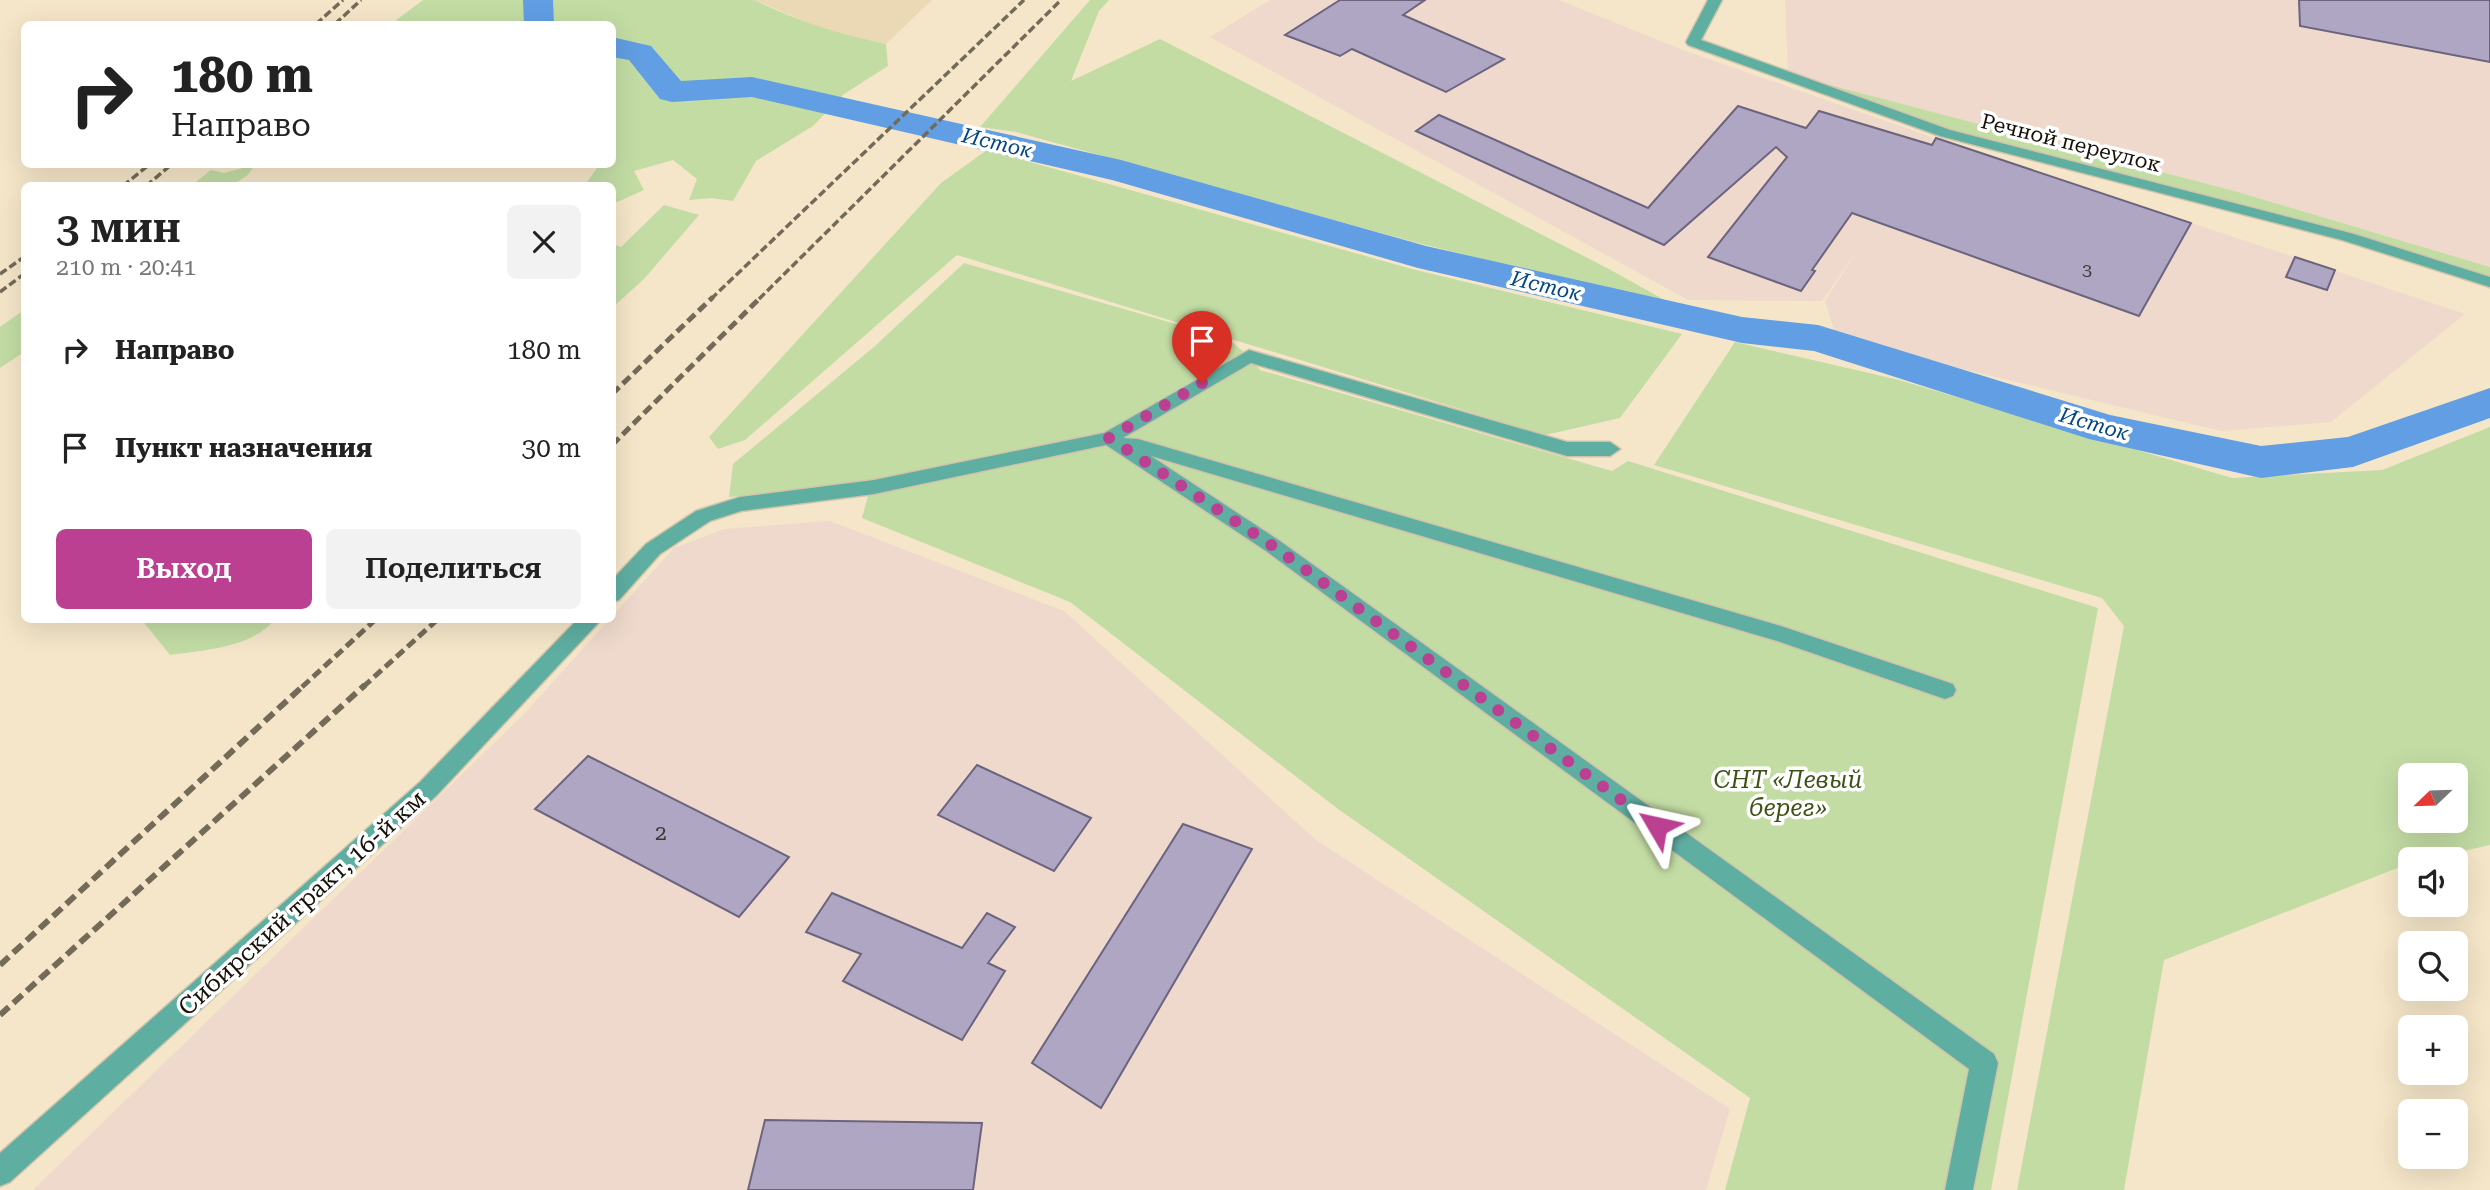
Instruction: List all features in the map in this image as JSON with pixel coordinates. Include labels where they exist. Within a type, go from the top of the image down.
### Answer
[{"type":"street","name":"Речной переулок","points":[[1715,0],[1693,42],[1800,83],[1945,133],[2348,237],[2490,282]]},
{"type":"street","points":[[616,590],[653,549],[703,516],[740,504],[874,487],[1109,438],[1249,356],[1567,449],[1610,449]]},
{"type":"street","points":[[1109,438],[1781,634],[1945,690]]},
{"type":"street","points":[[1109,438],[1273,546],[1984,1063],[1959,1190]]},
{"type":"street","name":"Сибирский тракт, 16-й км","points":[[0,1172],[428,789],[587,623]]},
{"type":"shaded area","points":[[755,0],[932,0],[886,44],[829,32]]},
{"type":"shaded area","points":[[1270,0],[1559,0],[1683,50],[1934,138],[1902,186],[1936,138],[2465,314],[2331,422],[2221,431],[1837,339],[1825,301],[1858,250],[1822,301],[1688,300],[1210,37]]},
{"type":"shaded area","points":[[1785,0],[2490,0],[2490,267],[2238,192],[1807,79],[1788,71]]},
{"type":"shaded area","points":[[830,521],[1064,611],[1316,840],[1730,1109],[1706,1190],[33,1190],[524,714],[606,623],[616,623],[616,612],[674,548],[724,529]]},
{"type":"green space","points":[[423,0],[755,0],[819,26],[886,44],[888,66],[844,94],[813,126],[756,161],[733,201],[711,198],[689,200],[697,179],[673,160],[634,171],[644,190],[616,203],[616,182],[587,182],[597,168],[616,168],[616,21],[395,21]]},
{"type":"green space","points":[[1090,0],[1109,0],[1099,11],[1071,81],[1160,39],[1609,269],[1677,307],[1414,242],[1016,132],[980,127]]},
{"type":"green space","points":[[1807,79],[2238,192],[2490,267],[2490,278],[1945,133]]},
{"type":"green space","points":[[987,150],[1412,269],[1682,334],[1620,418],[1545,435],[957,255],[745,440],[718,449],[709,437],[941,183]]},
{"type":"green space","points":[[252,168],[236,182],[196,182],[211,170],[224,173]]},
{"type":"green space","points":[[664,205],[699,215],[644,279],[616,304],[616,245],[621,247]]},
{"type":"green space","name":"СНТ «Левый берег»","points":[[964,263],[1228,339],[1249,356],[1260,370],[1612,471],[1628,461],[2098,608],[1991,1190],[1725,1190],[1750,1098],[1338,809],[1070,602],[862,518],[872,481],[729,497],[733,464],[875,346]]},
{"type":"green space","points":[[21,312],[21,354],[0,368],[0,327]]},
{"type":"green space","points":[[1735,342],[1899,380],[2232,478],[2382,470],[2490,427],[2490,845],[2468,850],[2468,847],[2398,847],[2398,868],[2164,960],[2124,1190],[2017,1190],[2124,626],[2102,598],[1654,465]]},
{"type":"green space","points":[[144,623],[271,623],[253,637],[240,642],[170,655]]},
{"type":"building","points":[[1340,0],[1425,0],[1403,15],[1504,59],[1446,92],[1352,49],[1340,56],[1285,35]]},
{"type":"building","points":[[2299,0],[2490,0],[2490,62],[2300,26]]},
{"type":"building","points":[[1738,106],[1806,128],[1819,111],[1932,145],[1936,138],[2191,223],[2139,316],[1852,213],[1812,270],[1815,271],[1801,291],[1708,257],[1787,157],[1776,147],[1664,245],[1416,131],[1439,115],[1648,208]]},
{"type":"building","points":[[2295,257],[2335,270],[2327,290],[2286,277]]},
{"type":"building","points":[[588,756],[789,857],[739,917],[535,809]]},
{"type":"building","points":[[977,765],[1091,818],[1054,871],[938,815]]},
{"type":"building","points":[[1183,824],[1252,849],[1101,1108],[1032,1063]]},
{"type":"building","points":[[832,893],[962,948],[987,913],[1015,927],[988,963],[1005,971],[962,1040],[843,981],[861,954],[806,932]]},
{"type":"building","points":[[765,1120],[982,1123],[973,1190],[748,1190]]},
{"type":"waterway","name":"Исток","points":[[538,0],[539,21]]},
{"type":"waterway","name":"Исток","points":[[616,48],[640,53],[672,92],[752,87],[1121,171],[1418,256],[1742,330],[1818,338],[2105,429],[2261,462],[2353,452],[2490,402]]},
{"type":"railway","points":[[319,21],[343,0]]},
{"type":"railway","points":[[338,21],[361,0]]},
{"type":"railway","points":[[711,299],[1024,0]]},
{"type":"railway","points":[[759,299],[1061,0]]},
{"type":"railway","points":[[128,182],[145,168]]},
{"type":"railway","points":[[151,182],[167,168]]},
{"type":"railway","points":[[0,274],[21,259]]},
{"type":"railway","points":[[0,292],[21,276]]},
{"type":"railway","points":[[616,390],[713,297]]},
{"type":"railway","points":[[616,441],[761,297]]},
{"type":"railway","points":[[302,687],[372,623]]},
{"type":"railway","points":[[363,687],[434,623]]},
{"type":"railway","points":[[0,965],[304,685]]},
{"type":"railway","points":[[0,1015],[365,685]]},
{"type":"route","points":[[1202,383],[1109,438],[1273,546],[1657,826]]}]
